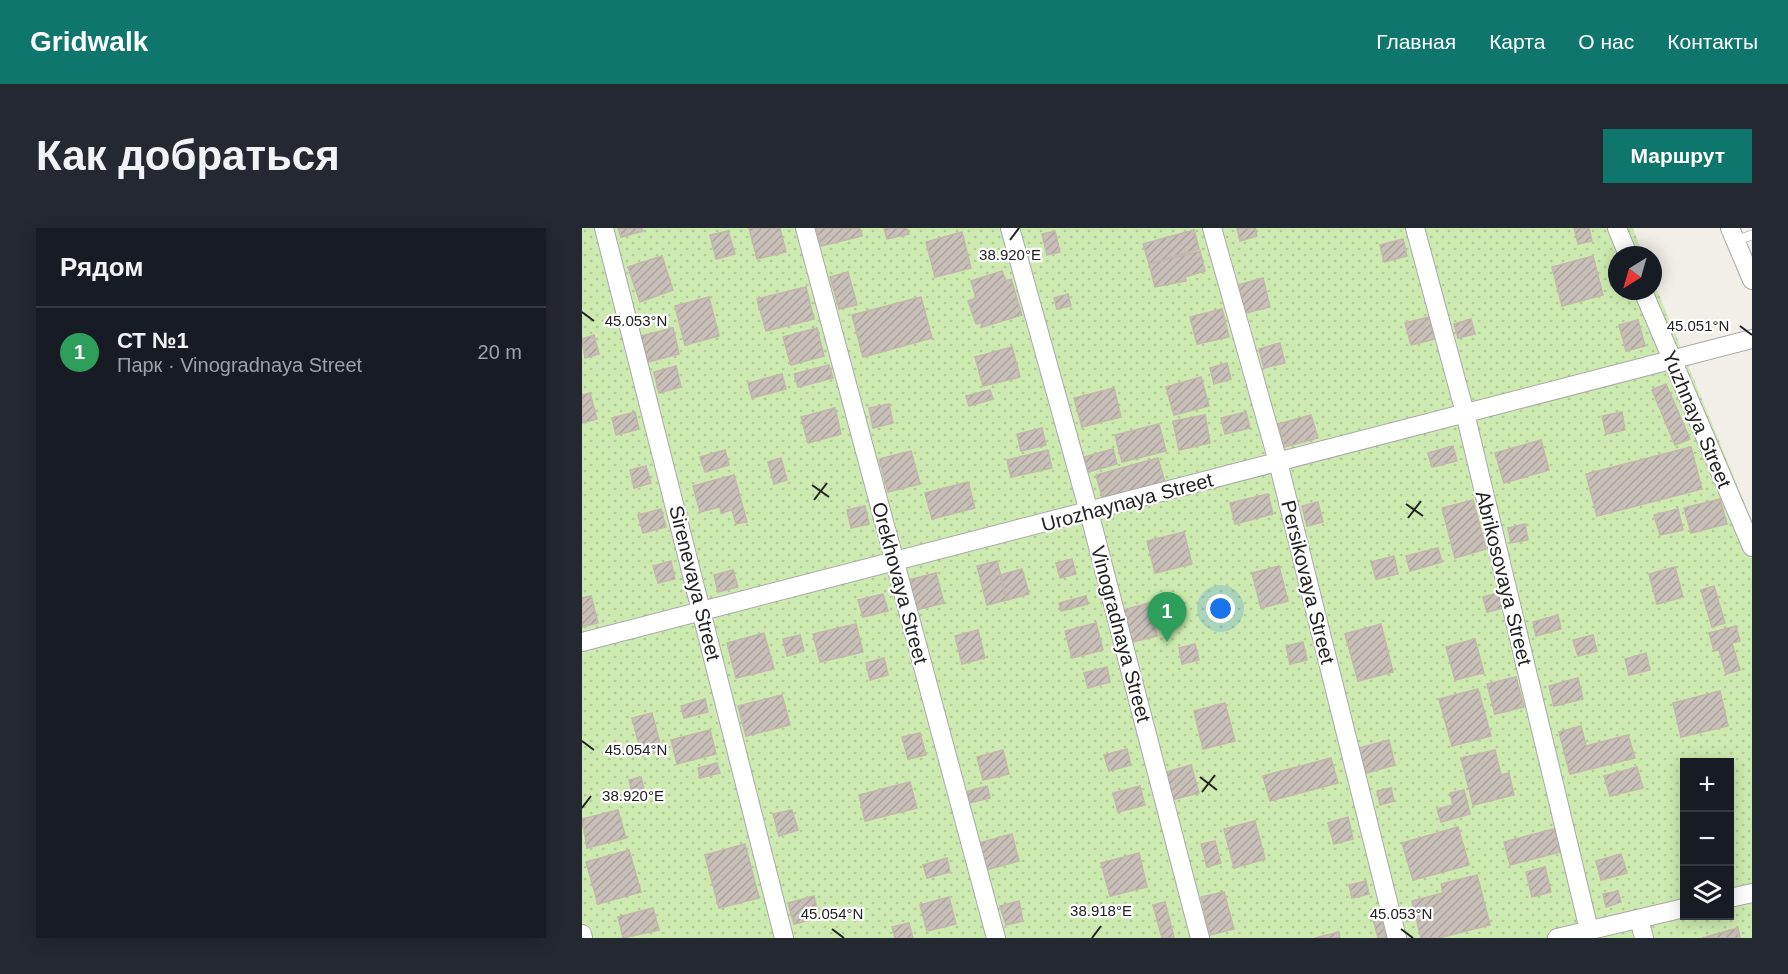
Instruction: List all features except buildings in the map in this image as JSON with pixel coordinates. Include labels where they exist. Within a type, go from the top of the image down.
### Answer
[{"type":"street","name":"Sirenevaya Street","points":[[604,228],[784,938]]},
{"type":"street","name":"Orekhovaya Street","points":[[805,228],[996,938]]},
{"type":"street","name":"Vinogradnaya Street","points":[[1010,228],[1089,512],[1200,938]]},
{"type":"street","name":"Persikovaya Street","points":[[1212,228],[1278,462],[1397,938]]},
{"type":"street","name":"Abrikosovaya Street","points":[[1415,228],[1464,413],[1589,930]]},
{"type":"street","points":[[1617,228],[1624,246]]},
{"type":"street","points":[[1739,235],[1752,280]]},
{"type":"street","name":"Yuzhnaya Street","points":[[1647,300],[1752,548]]},
{"type":"street","name":"Urozhaynaya Street","points":[[582,642],[1089,512],[1671,358],[1752,339]]},
{"type":"street","points":[[1734,897],[1752,893]]},
{"type":"street","points":[[1557,938],[1680,909]]},
{"type":"street","points":[[1639,919],[1644,938]]},
{"type":"green space","points":[[582,228],[1633,228],[1640,246],[1608,246],[1608,300],[1661,300],[1752,521],[1752,938],[582,938]]},
{"type":"place","name":"СТ №1","points":[[1167,642]]}]
